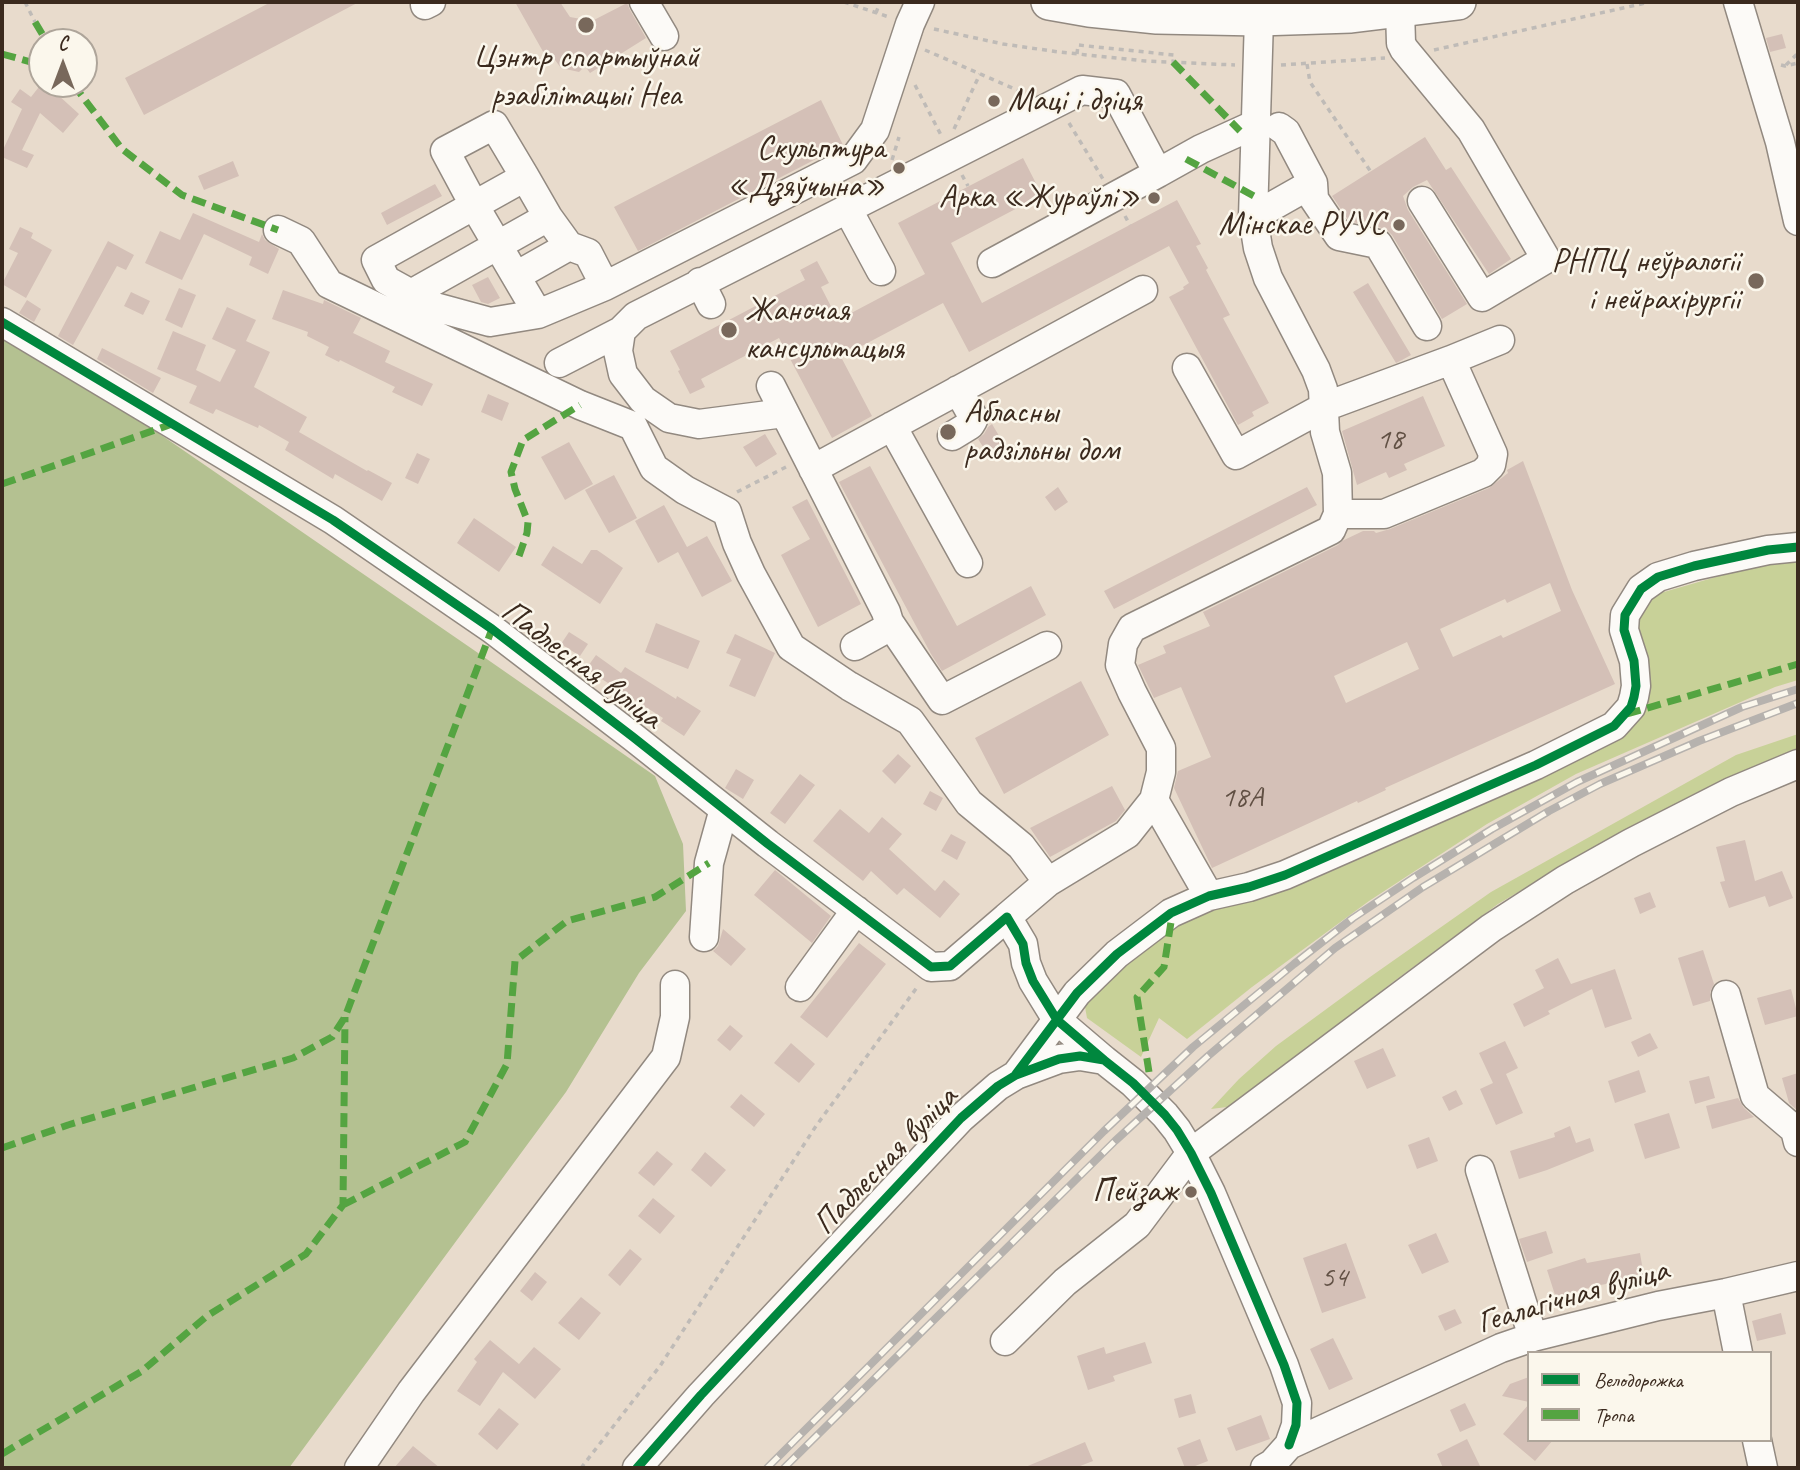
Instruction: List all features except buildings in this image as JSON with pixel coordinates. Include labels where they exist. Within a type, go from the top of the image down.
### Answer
[{"type":"main road","points":[[1049,2],[1157,16],[1259,18],[1351,15],[1458,2]]},
{"type":"street","points":[[644,2],[664,36]]},
{"type":"street","points":[[525,177],[376,260],[386,280],[435,307],[490,322],[538,314],[605,286],[853,160],[875,130],[920,2]]},
{"type":"street","points":[[1738,2],[1789,140],[1798,221]]},
{"type":"street","points":[[1400,10],[1401,43],[1404,49],[1471,130],[1546,259],[1482,297],[1422,201]]},
{"type":"street","points":[[932,967],[950,966],[1048,882],[1127,834],[1154,800],[1161,772],[1161,748],[1132,692],[1121,664],[1123,644],[1132,628],[1331,530],[1338,514],[1337,473],[1325,432],[1323,390],[1316,370],[1268,278],[1258,248],[1253,216],[1267,125],[1259,18]]},
{"type":"street","points":[[559,363],[621,331],[636,316],[706,293],[847,208],[1082,90],[1116,94],[1158,173]]},
{"type":"street","points":[[538,314],[445,151],[494,125],[548,216],[569,246],[588,253],[605,286]]},
{"type":"street","points":[[992,263],[1201,149],[1267,125],[1286,132],[1313,183],[1314,199],[1339,236],[1378,244],[1427,326]]},
{"type":"street","points":[[1253,216],[1313,183]]},
{"type":"street","points":[[847,208],[881,271]]},
{"type":"street","points":[[411,294],[548,216]]},
{"type":"street","points":[[278,230],[301,241],[329,284],[580,405],[633,426],[654,468],[685,490],[727,512],[751,574],[791,647],[849,686],[911,721],[969,803],[1021,846],[1048,882]]},
{"type":"street","points":[[516,276],[569,246]]},
{"type":"street","points":[[810,462],[892,426],[1143,290]]},
{"type":"street","name":"Падлесная вуліца","points":[[2,322],[333,520],[492,629],[932,967]]},
{"type":"street","points":[[621,331],[618,351],[623,374],[643,400],[669,418],[699,424],[784,413]]},
{"type":"street","points":[[1187,368],[1236,454],[1324,407],[1500,340]]},
{"type":"street","points":[[1338,514],[1384,514],[1483,473],[1491,465],[1493,454],[1451,360]]},
{"type":"street","points":[[771,386],[889,622],[942,700],[1047,646]]},
{"type":"street","points":[[953,436],[973,421],[958,390]]},
{"type":"street","points":[[892,426],[968,563]]},
{"type":"street","points":[[1016,1074],[1077,993],[1117,954],[1171,913],[1209,896],[1285,875],[1536,765],[1614,726],[1632,707],[1634,697],[1634,661],[1624,630],[1625,615],[1641,589],[1658,578],[1694,566],[1769,550],[1798,547]]},
{"type":"street","points":[[855,646],[884,630],[889,622]]},
{"type":"street","points":[[1005,1341],[1065,1282],[1137,1225],[1191,1153],[1491,928],[1533,900],[1632,843],[1731,792],[1798,764]]},
{"type":"street","points":[[1154,800],[1209,896]]},
{"type":"street","points":[[704,937],[709,863],[724,809]]},
{"type":"street","points":[[800,988],[856,911]]},
{"type":"street","points":[[1007,917],[1023,944],[1033,981],[1057,1020],[1133,1083],[1165,1115],[1191,1153],[1211,1193],[1284,1365],[1297,1403],[1296,1425],[1289,1445]]},
{"type":"street","points":[[359,1468],[411,1392],[666,1057],[675,1017],[675,985]]},
{"type":"street","points":[[1726,995],[1755,1096],[1795,1130],[1798,1142]]},
{"type":"street","name":"Падлесная вуліца","points":[[637,1468],[701,1395],[961,1118],[1016,1074],[1059,1059],[1080,1056],[1104,1060]]},
{"type":"street","points":[[1480,1170],[1533,1337]]},
{"type":"street","name":"Геалагічная вуліца","points":[[1265,1468],[1289,1445],[1501,1348],[1533,1337],[1658,1306],[1798,1276]]},
{"type":"street","points":[[1726,1293],[1738,1351]]},
{"type":"street","points":[[1757,1442],[1763,1468]]},
{"type":"path","points":[[25,2],[35,22]]},
{"type":"path","points":[[844,2],[876,13],[880,2]]},
{"type":"path","points":[[1077,55],[1078,44],[1174,55],[1173,62]]},
{"type":"path","points":[[1785,66],[1798,53]]},
{"type":"path","points":[[1307,64],[1310,82],[1371,172]]},
{"type":"path","points":[[952,133],[980,74]]},
{"type":"path","points":[[712,505],[810,462]]},
{"type":"path","points":[[581,1468],[660,1366],[816,1126],[932,967]]},
{"type":"green space","points":[[2,327],[655,776],[683,844],[686,911],[639,973],[566,1092],[289,1468],[2,1468]]},
{"type":"green space","points":[[1798,558],[1798,680],[1775,687],[1576,774],[1487,824],[1369,901],[1252,987],[1187,1039],[1159,1018],[1141,1057],[1087,1018],[1087,996],[1171,922],[1413,822],[1649,691],[1650,675],[1638,632],[1639,619],[1647,604],[1657,594],[1768,562]]},
{"type":"green space","points":[[1798,734],[1798,752],[1741,774],[1605,841],[1498,904],[1389,985],[1247,1098],[1227,1107],[1211,1109],[1276,1046],[1491,892],[1736,755]]},
{"type":"railway","points":[[767,1468],[1104,1131],[1193,1047],[1353,918],[1492,829],[1577,782],[1742,707],[1798,689]]},
{"type":"railway","points":[[784,1468],[1115,1141],[1208,1056],[1335,948],[1423,887],[1549,811],[1600,784],[1699,741],[1798,703]]},
{"type":"marked path","points":[[35,22],[39,28]]},
{"type":"marked path","points":[[2,54],[28,61]]},
{"type":"marked path","points":[[1173,62],[1240,131]]},
{"type":"marked path","points":[[84,98],[122,149],[182,195],[278,230]]},
{"type":"marked path","points":[[1186,159],[1254,196]]},
{"type":"marked path","points":[[519,556],[528,522],[511,472],[523,440],[580,405]]},
{"type":"marked path","points":[[2,484],[172,424]]},
{"type":"marked path","points":[[2,1148],[68,1125],[293,1058],[332,1037],[345,1017],[492,629]]},
{"type":"marked path","points":[[1627,714],[1798,664]]},
{"type":"marked path","points":[[343,1205],[465,1142],[507,1064],[515,961],[567,921],[655,897],[709,863]]},
{"type":"marked path","points":[[1149,1072],[1137,997],[1164,967],[1171,922]]},
{"type":"marked path","points":[[2,1454],[142,1371],[207,1316],[306,1254],[343,1205],[345,1017]]},
{"type":"cycle path","points":[[2,322],[333,520],[492,629],[931,967],[950,966],[1007,917],[1023,944],[1033,981],[1057,1020],[1104,1060]]},
{"type":"cycle path","points":[[1016,1074],[1077,993],[1117,954],[1171,913],[1209,896],[1285,875],[1536,765],[1614,726],[1631,707],[1636,686],[1634,661],[1624,630],[1625,615],[1641,589],[1658,577],[1694,566],[1768,550],[1798,547]]},
{"type":"cycle path","points":[[637,1468],[701,1395],[961,1118],[998,1086],[1016,1075],[1059,1059],[1080,1056],[1104,1060],[1133,1083],[1165,1115],[1191,1153],[1211,1193],[1284,1365],[1297,1403],[1296,1425],[1289,1445]]},
{"type":"place","name":"Цэнтр спартыўнай рэабілітацыі Неа","points":[[586,25]]},
{"type":"place","name":"Маці і дзіця","points":[[994,101]]},
{"type":"place","name":"Скульптура «Дзяўчына»","points":[[899,168]]},
{"type":"place","name":"Арка «Жураўлі»","points":[[1154,198]]},
{"type":"place","name":"Мінскае РУУС","points":[[1399,225]]},
{"type":"place","name":"РНПЦ неўралогіі і нейрахірургіі","points":[[1756,281]]},
{"type":"place","name":"Жаночая кансультацыя","points":[[729,330]]},
{"type":"place","name":"Абласны радзільны дом","points":[[948,432]]},
{"type":"place","name":"Пейзаж","points":[[1191,1192]]}]
